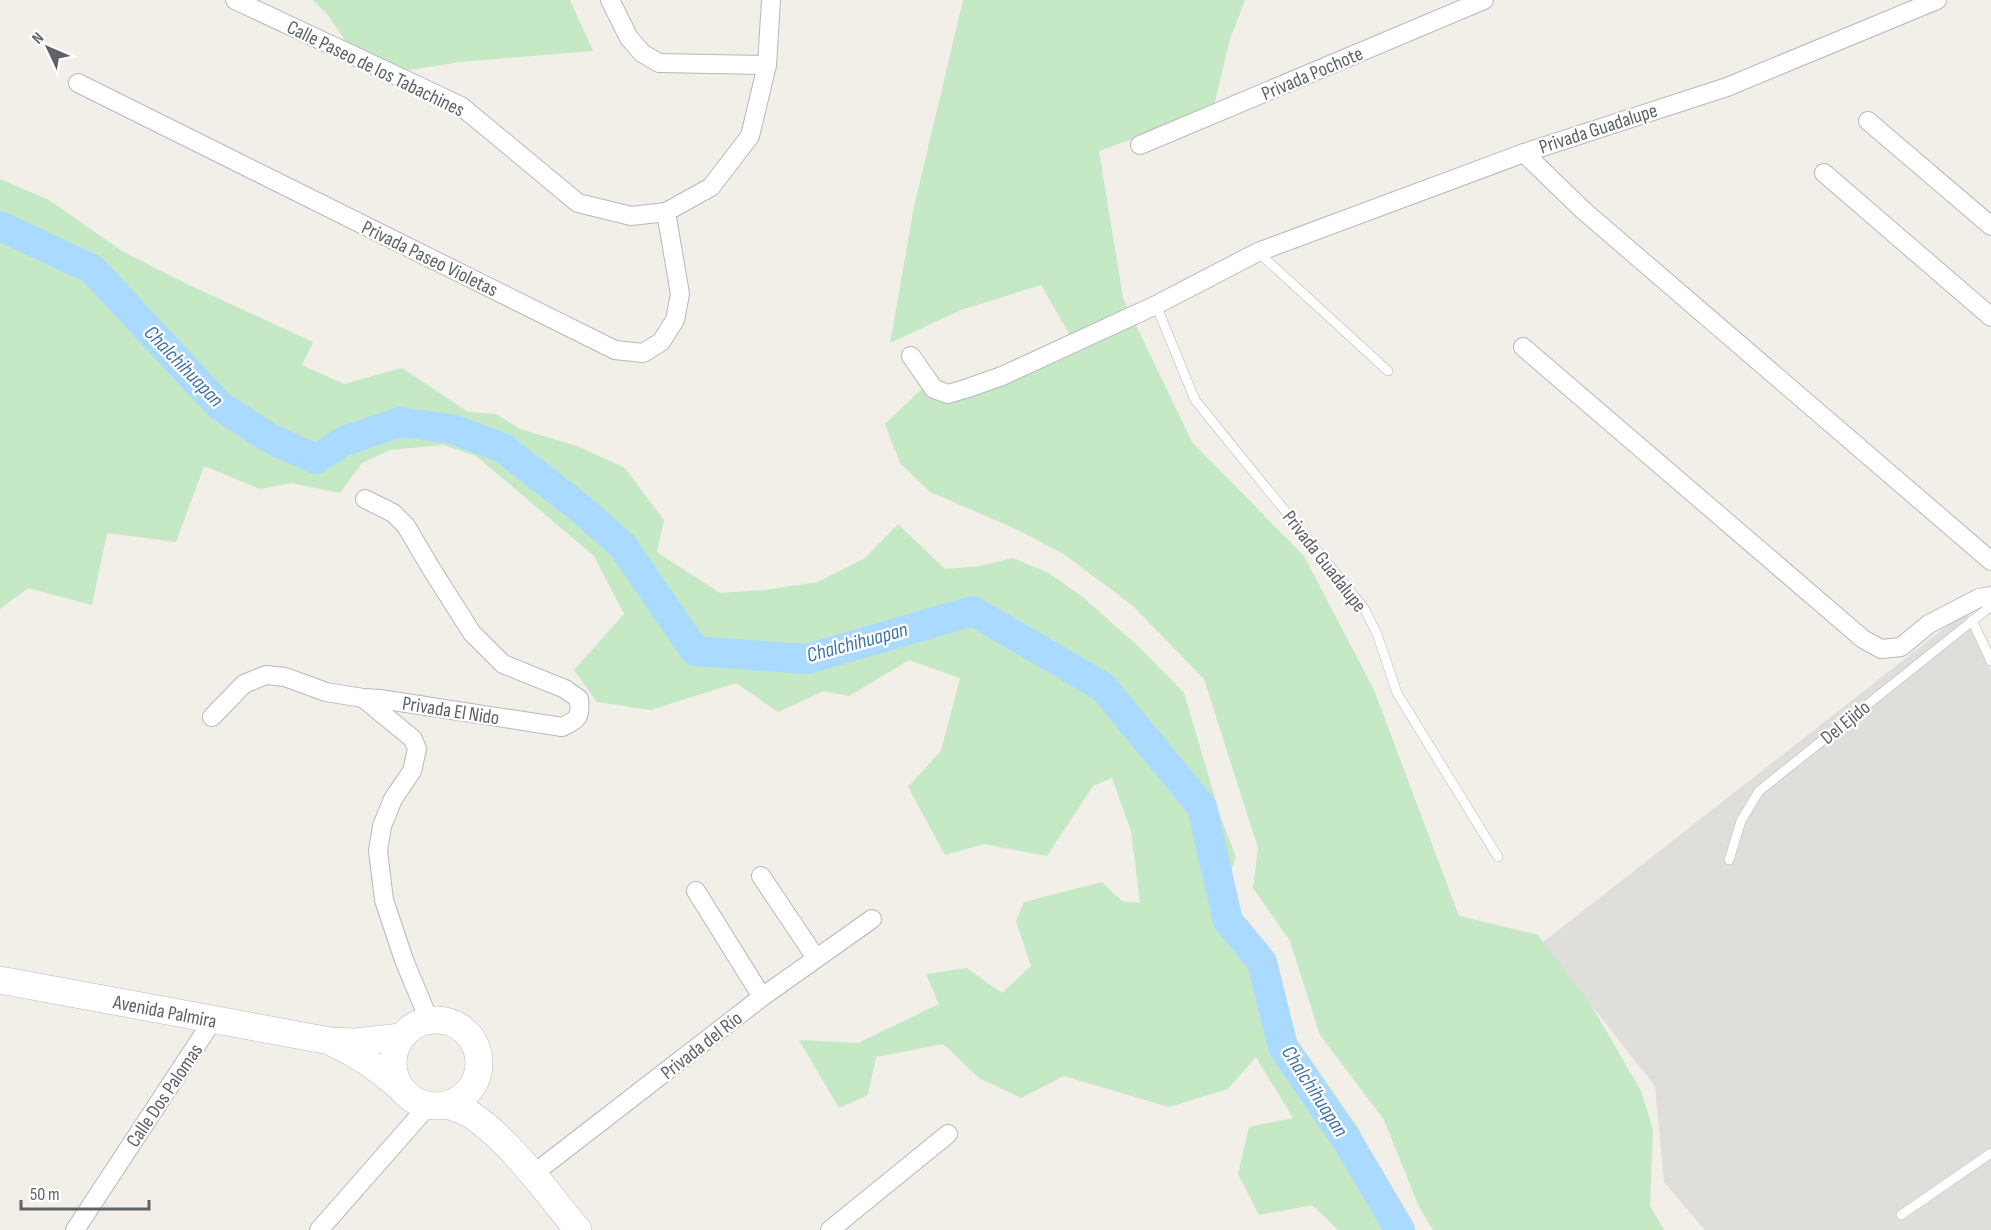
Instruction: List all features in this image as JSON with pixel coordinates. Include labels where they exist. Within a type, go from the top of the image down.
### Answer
[{"type":"main road","name":"Avenida Palmira","points":[[0,980],[330,1041],[355,1042],[401,1037]]},
{"type":"main road","points":[[491,1130],[479,1106],[476,1079],[479,1059],[477,1049],[466,1032],[449,1022],[429,1020],[409,1029],[395,1048],[392,1061],[393,1074],[398,1086],[416,1102],[438,1105],[471,1115],[491,1130],[532,1174],[578,1230]]},
{"type":"main road","name":"Avenida Palmira","points":[[330,1041],[375,1065],[398,1086]]},
{"type":"main road","points":[[438,1105],[465,1095],[476,1079]]},
{"type":"street","name":"Calle Paseo de los Tabachines","points":[[235,0],[461,106],[578,203],[631,216],[666,212],[711,187],[750,136],[767,65],[771,0]]},
{"type":"street","points":[[610,0],[629,38],[642,53],[659,63],[767,65]]},
{"type":"street","name":"Privada Pochote","points":[[1140,146],[1484,0]]},
{"type":"street","name":"Privada Guadalupe","points":[[911,356],[934,389],[948,394],[1002,376],[1156,305],[1258,252],[1524,153],[1727,87],[1937,0]]},
{"type":"street","name":"Privada Paseo Violetas","points":[[78,83],[615,350],[643,353],[662,342],[675,320],[681,294],[666,212]]},
{"type":"street","points":[[1868,120],[1991,226]]},
{"type":"street","points":[[1524,153],[1584,211],[1991,561]]},
{"type":"street","points":[[1824,173],[1991,317]]},
{"type":"street","points":[[1523,347],[1863,639],[1881,649],[1901,647],[1929,624],[1979,597],[1991,596]]},
{"type":"street","name":"Privada El Nido","points":[[363,698],[562,727],[576,720],[580,711],[579,699],[565,689],[503,664],[472,633],[406,526],[393,513],[365,499]]},
{"type":"street","points":[[212,717],[244,684],[266,675],[285,677],[326,692],[363,698]]},
{"type":"street","name":"Privada El Nido","points":[[363,698],[412,739],[417,748],[412,771],[393,799],[382,826],[378,851],[384,900],[404,960],[429,1020]]},
{"type":"street","points":[[761,876],[816,958]]},
{"type":"street","points":[[696,891],[762,997]]},
{"type":"street","name":"Privada del Río","points":[[532,1174],[762,997],[872,919]]},
{"type":"street","name":"Calle Dos Palomas","points":[[75,1230],[213,1020]]},
{"type":"street","points":[[319,1230],[438,1105]]},
{"type":"street","points":[[830,1230],[948,1134]]},
{"type":"lane","points":[[1258,252],[1388,371]]},
{"type":"lane","name":"Privada Guadalupe","points":[[1156,305],[1195,400],[1364,608],[1377,634],[1396,693],[1498,857]]},
{"type":"lane","name":"Del Ejido","points":[[1729,860],[1741,820],[1759,791],[1991,606]]},
{"type":"lane","points":[[1972,620],[1991,661]]},
{"type":"lane","points":[[1901,1215],[1991,1153]]},
{"type":"shaded area","points":[[1966,611],[1991,671],[1991,1230],[1705,1230],[1664,1182],[1655,1086],[1542,943]]},
{"type":"green space","points":[[313,0],[570,0],[593,51],[460,62],[403,71],[352,51],[328,15]]},
{"type":"green space","points":[[963,0],[1245,0],[1230,39],[1213,110],[1099,151],[1123,298],[1192,442],[1304,556],[1374,690],[1459,916],[1538,935],[1590,1003],[1641,1091],[1653,1130],[1650,1206],[1664,1230],[1433,1230],[1419,1207],[1384,1120],[1320,1035],[1290,941],[1253,888],[1258,848],[1204,679],[1132,605],[1065,555],[1016,529],[930,492],[900,463],[885,424],[932,379],[961,397],[1074,342],[1041,285],[961,310],[890,343],[914,207]]},
{"type":"green space","points":[[0,179],[49,200],[122,251],[187,284],[313,342],[302,365],[344,384],[402,368],[468,412],[496,414],[520,429],[577,446],[625,468],[664,520],[657,552],[720,593],[765,590],[818,582],[865,558],[898,524],[945,569],[980,566],[1013,558],[1049,573],[1084,598],[1140,648],[1184,693],[1221,818],[1236,857],[1228,881],[1230,902],[1247,920],[1272,956],[1297,1040],[1359,1129],[1384,1195],[1405,1230],[1338,1230],[1312,1205],[1259,1215],[1238,1174],[1249,1127],[1293,1118],[1256,1057],[1228,1089],[1169,1107],[1064,1076],[1021,1098],[979,1078],[943,1044],[876,1057],[868,1095],[839,1108],[799,1040],[858,1043],[939,1004],[926,974],[967,968],[1002,993],[1031,966],[1016,921],[1024,902],[1102,882],[1122,901],[1140,903],[1131,831],[1112,778],[1093,786],[1047,856],[984,844],[945,855],[908,787],[941,751],[960,678],[909,660],[849,696],[823,691],[778,712],[736,683],[651,710],[597,702],[574,670],[624,614],[594,556],[476,456],[443,445],[390,450],[362,463],[340,493],[291,483],[260,489],[204,466],[176,542],[107,533],[92,605],[28,588],[0,609]]},
{"type":"waterway","name":"Chalchihuapan","points":[[0,226],[92,269],[220,406],[271,439],[316,459],[344,441],[400,422],[452,429],[503,448],[581,509],[622,545],[695,651],[807,659],[973,611],[1103,687],[1202,807],[1228,921],[1262,962],[1283,1047],[1348,1142],[1400,1230]]}]
